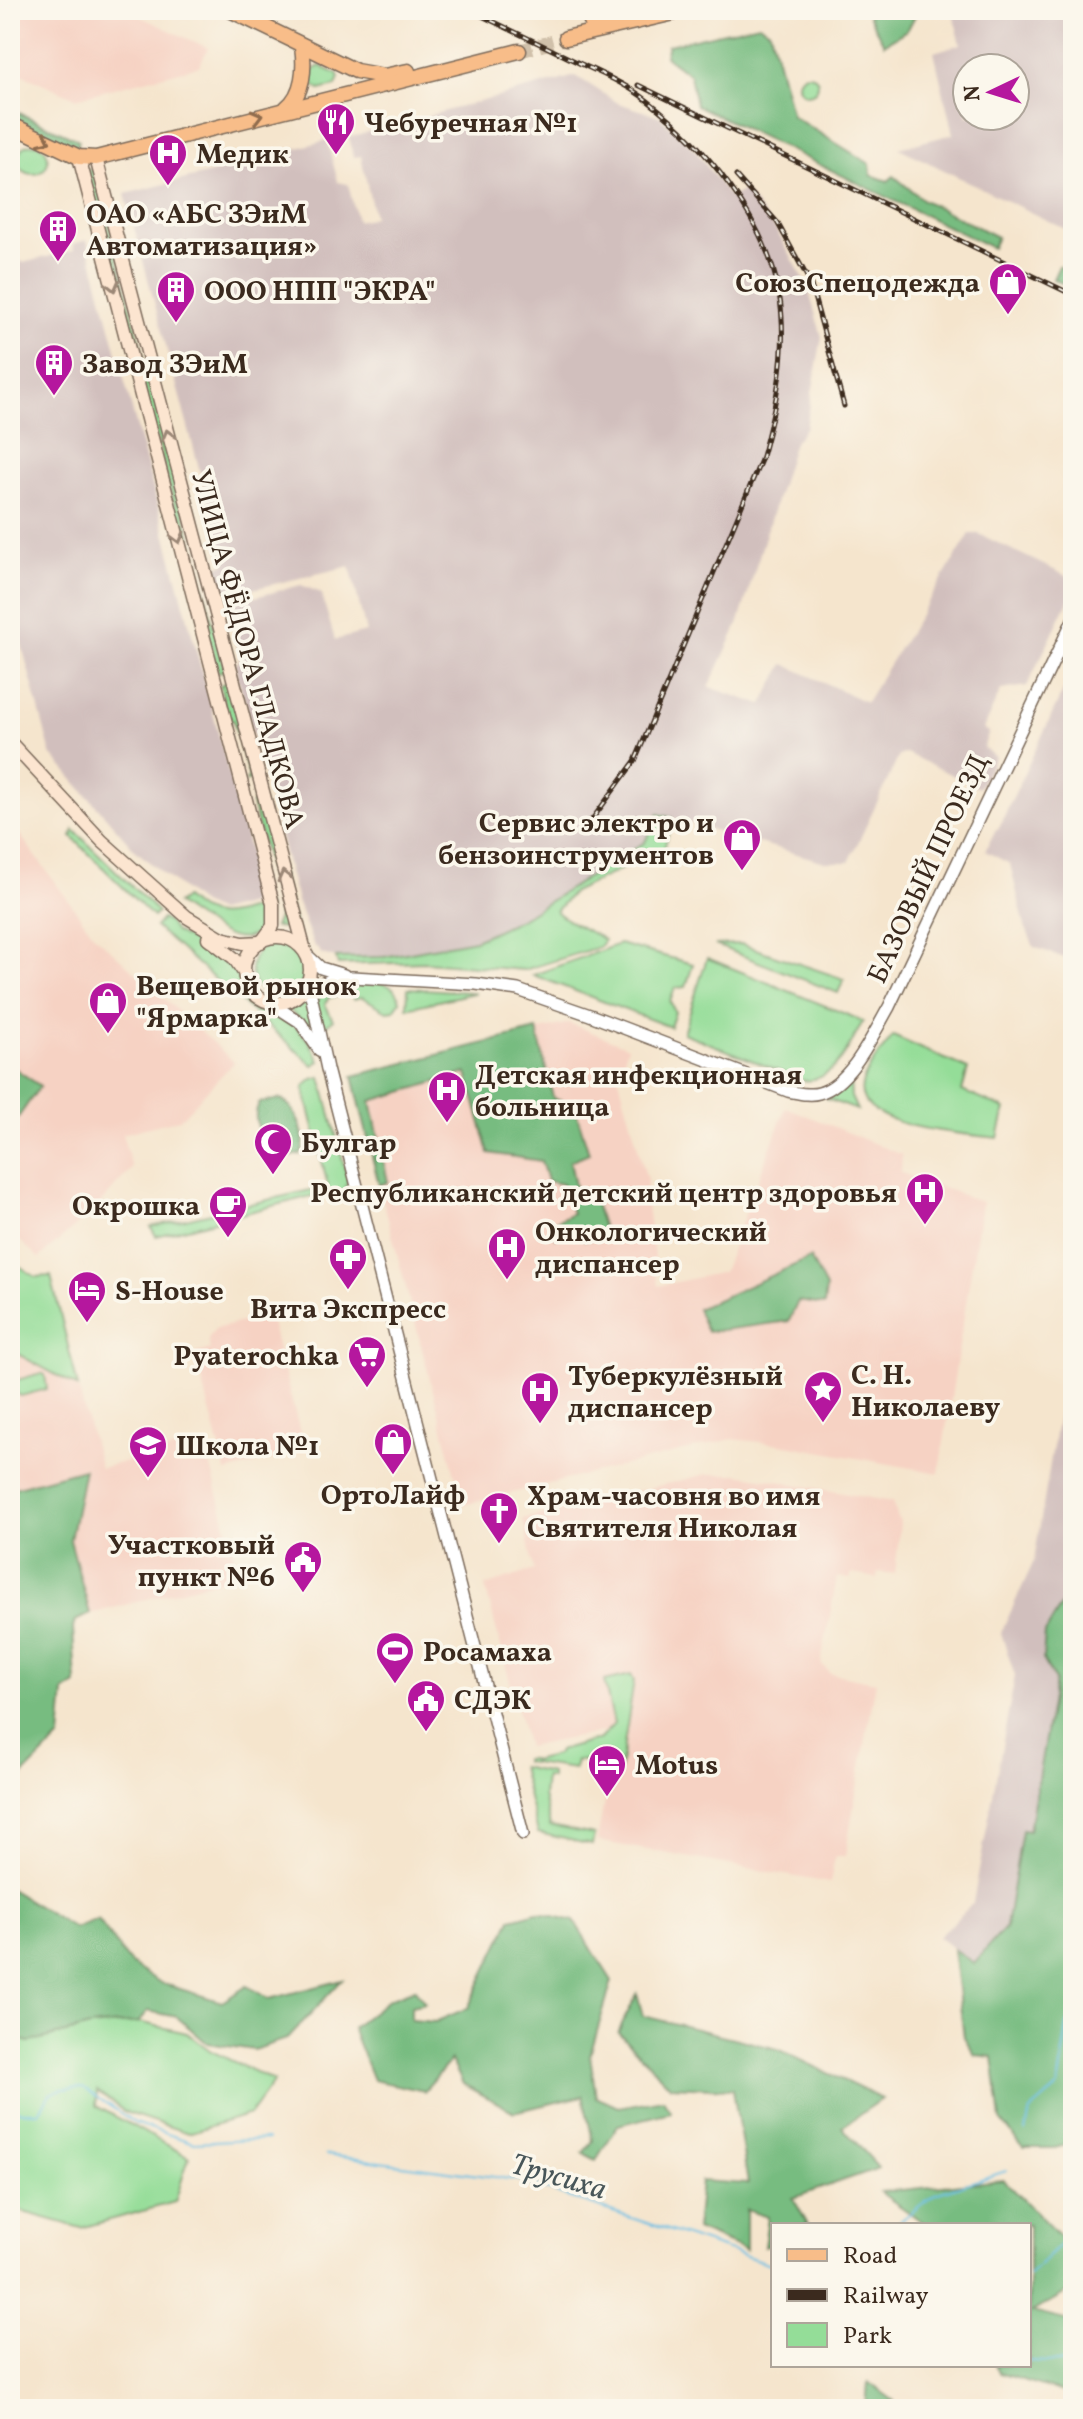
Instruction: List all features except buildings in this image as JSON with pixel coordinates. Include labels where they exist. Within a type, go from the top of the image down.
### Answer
[{"type":"main road","points":[[10,124],[79,157],[96,158],[286,108],[333,99],[518,46],[394,74],[366,74],[341,66],[230,10]]},
{"type":"main road","points":[[631,10],[565,34],[687,10]]},
{"type":"main road","points":[[286,108],[295,100],[301,85],[302,46]]},
{"type":"main road","points":[[333,99],[344,86],[341,66]]},
{"type":"main road","name":"УЛИЦА ФЁДОРА ГЛАДКОВА","points":[[79,157],[273,904],[273,926],[262,941]]},
{"type":"main road","name":"УЛИЦА ФЁДОРА ГЛАДКОВА","points":[[96,158],[306,952]]},
{"type":"main road","points":[[133,363],[148,359]]},
{"type":"main road","points":[[215,680],[231,675]]},
{"type":"main road","points":[[10,742],[102,841],[187,917],[222,938],[243,943],[284,937],[296,942],[306,952],[310,967],[307,988],[284,1003],[269,1002],[253,993],[245,974],[224,949],[168,911],[132,880],[10,753]]},
{"type":"main road","points":[[244,796],[262,791]]},
{"type":"main road","points":[[245,974],[250,951],[262,941]]},
{"type":"street","name":"БАЗОВЫЙ ПРОЕЗД","points":[[352,977],[476,984],[518,990],[788,1091],[806,1094],[828,1090],[857,1060],[893,998],[1073,620]]},
{"type":"street","points":[[306,952],[321,968],[352,977]]},
{"type":"street","points":[[352,977],[307,988],[523,1834]]},
{"type":"street","points":[[269,1002],[306,1029],[327,1069]]},
{"type":"shaded area","points":[[10,10],[126,10],[208,48],[199,66],[76,98],[10,69]]},
{"type":"shaded area","points":[[952,10],[1073,10],[1073,233],[899,148],[953,132],[1031,132],[1031,52],[951,52],[951,125],[934,52],[961,44]]},
{"type":"shaded area","points":[[576,76],[618,103],[659,116],[695,150],[730,198],[744,190],[776,230],[807,285],[822,337],[806,427],[794,442],[738,625],[709,687],[762,705],[784,664],[866,702],[970,534],[979,534],[1073,579],[1073,591],[1027,686],[1001,690],[983,729],[989,732],[983,748],[995,757],[979,788],[906,753],[899,756],[849,862],[825,862],[658,814],[645,842],[522,918],[475,940],[384,957],[336,958],[322,954],[313,944],[297,901],[267,787],[276,785],[275,780],[274,777],[265,780],[235,665],[240,659],[228,608],[232,603],[301,585],[321,593],[335,640],[366,632],[350,566],[215,598],[207,569],[225,564],[125,194],[272,158],[273,155],[327,140],[338,182],[348,184],[357,221],[374,217],[361,156],[354,157],[349,137]]},
{"type":"shaded area","points":[[87,240],[263,901],[218,912],[198,902],[136,851],[51,754],[14,616],[10,614],[10,264],[74,250],[73,244]]},
{"type":"shaded area","points":[[1073,670],[1073,961],[1034,947],[1025,926],[1010,864],[985,851]]},
{"type":"shaded area","name":"Вещевой рынок \"Ярмарка\"","points":[[10,812],[14,818],[12,824],[94,935],[234,1062],[180,1119],[122,1134],[132,1168],[95,1209],[39,1258],[10,1232],[10,1129],[39,1086],[10,1065]]},
{"type":"shaded area","points":[[569,1023],[628,1047],[618,1075],[647,1180],[646,1199],[658,1286],[723,1272],[786,1107],[902,1155],[901,1173],[982,1202],[939,1473],[780,1444],[732,1439],[463,1505],[353,1076]]},
{"type":"shaded area","points":[[269,1315],[305,1451],[226,1472],[195,1353],[210,1350],[208,1339],[215,1329]]},
{"type":"shaded area","points":[[1073,1325],[1073,1585],[1045,1633],[1043,1659],[1055,1681],[1029,1832],[1022,1831],[1006,1927],[973,1963],[938,1937],[973,1903],[1015,1676],[1001,1633],[1034,1561]]},
{"type":"shaded area","name":"Школа №1","points":[[16,1352],[78,1387],[100,1468],[196,1444],[206,1448],[239,1575],[90,1614],[70,1540],[83,1469],[10,1489],[10,1362]]},
{"type":"shaded area","points":[[707,1474],[738,1474],[892,1502],[900,1523],[895,1574],[878,1572],[877,1578],[852,1574],[850,1579],[837,1577],[821,1663],[829,1673],[876,1682],[845,1856],[835,1856],[830,1883],[597,1841],[617,1729],[527,1747],[485,1586],[534,1570],[523,1519]]},
{"type":"green space","points":[[871,10],[918,10],[908,29],[884,44],[868,15]]},
{"type":"green space","points":[[759,24],[770,31],[792,116],[870,164],[871,175],[888,181],[894,176],[923,200],[997,237],[992,248],[696,105],[690,75],[665,56],[668,45]]},
{"type":"green space","points":[[320,66],[337,74],[336,86],[320,90],[313,85],[313,70]]},
{"type":"green space","points":[[804,74],[812,74],[818,84],[812,94],[804,94],[798,88],[798,80]]},
{"type":"green space","points":[[10,109],[79,140],[77,148],[10,117]]},
{"type":"green space","points":[[33,144],[39,145],[47,153],[47,165],[39,173],[33,174],[27,173],[19,165],[18,159],[19,153],[27,145]]},
{"type":"green space","points":[[95,169],[225,671],[218,672],[87,170]]},
{"type":"green space","points":[[1059,266],[1073,273],[1073,288],[1053,279]]},
{"type":"green space","points":[[230,682],[255,780],[246,781],[249,777],[233,720],[228,719],[220,685]]},
{"type":"green space","points":[[261,800],[297,932],[274,927],[278,918],[278,902],[252,803]]},
{"type":"green space","points":[[658,814],[672,818],[663,854],[657,852],[573,892],[556,911],[604,940],[599,947],[524,970],[425,962],[338,965],[336,958],[384,957],[475,940],[522,918],[645,842]]},
{"type":"green space","points":[[74,830],[158,912],[153,917],[72,837]]},
{"type":"green space","points":[[184,898],[195,907],[214,915],[233,914],[267,905],[267,912],[258,931],[246,938],[231,937],[177,904]]},
{"type":"green space","points":[[162,919],[175,932],[233,964],[244,995],[295,1026],[309,1041],[320,1061],[313,1065],[155,927]]},
{"type":"green space","points":[[278,943],[297,951],[305,970],[297,989],[278,997],[259,989],[251,970],[259,951]]},
{"type":"green space","points":[[619,944],[693,964],[686,987],[675,988],[670,1002],[675,1012],[670,1027],[533,975]]},
{"type":"green space","points":[[741,944],[844,979],[838,993],[715,945]]},
{"type":"green space","points":[[707,958],[863,1021],[841,1060],[825,1075],[804,1081],[683,1033]]},
{"type":"green space","points":[[348,982],[387,985],[393,988],[400,1001],[394,1010],[387,1011],[362,997],[353,999],[351,993],[328,998],[325,1004],[333,1020],[325,1026],[319,1020],[316,1004],[325,988]]},
{"type":"green space","points":[[408,988],[470,992],[473,993],[407,1008]]},
{"type":"green space","points":[[306,998],[314,1030],[313,1031],[287,1008]]},
{"type":"green space","points":[[537,1030],[553,1098],[574,1105],[589,1153],[570,1161],[578,1201],[593,1197],[605,1235],[585,1240],[580,1231],[556,1238],[553,1223],[572,1213],[562,1184],[547,1181],[541,1161],[489,1153],[467,1073],[371,1101],[388,1182],[379,1185],[353,1076]]},
{"type":"green space","points":[[893,1036],[968,1069],[962,1091],[1005,1109],[998,1138],[922,1128],[883,1116],[869,1107],[862,1095],[863,1080]]},
{"type":"green space","points":[[10,1065],[40,1086],[10,1129]]},
{"type":"green space","points":[[321,1077],[348,1181],[344,1191],[332,1194],[331,1191],[156,1236],[151,1227],[328,1186],[304,1087]]},
{"type":"green space","points":[[850,1081],[851,1097],[857,1110],[827,1099],[842,1091]]},
{"type":"green space","points":[[280,1099],[300,1124],[303,1140],[301,1154],[282,1155],[257,1125],[259,1103]]},
{"type":"green space","points":[[810,1258],[826,1288],[824,1305],[798,1301],[789,1321],[707,1332],[697,1309]]},
{"type":"green space","points":[[10,1260],[36,1277],[51,1276],[78,1387],[16,1353],[10,1362]]},
{"type":"green space","points":[[41,1373],[45,1375],[47,1389],[21,1396],[17,1394],[14,1384],[17,1380]]},
{"type":"green space","points":[[84,1469],[70,1540],[90,1614],[75,1621],[73,1628],[76,1684],[64,1692],[60,1738],[25,1773],[10,1797],[10,1489]]},
{"type":"green space","points":[[1073,1585],[1073,2143],[1055,2148],[1023,2148],[1001,2120],[993,2057],[975,2055],[964,2037],[953,1949],[974,1963],[1006,1927],[1022,1830],[1029,1831],[1055,1681],[1043,1659],[1045,1633]]},
{"type":"green space","points":[[631,1675],[634,1681],[620,1770],[606,1775],[607,1770],[602,1770],[602,1763],[576,1760],[574,1769],[524,1762],[524,1759],[533,1761],[556,1755],[558,1751],[600,1739],[614,1724],[604,1681]]},
{"type":"green space","points":[[521,1767],[551,1773],[551,1778],[545,1777],[543,1796],[550,1826],[594,1835],[592,1845],[538,1833]]},
{"type":"green space","points":[[10,1889],[74,1928],[97,1919],[132,1965],[161,1983],[222,2002],[247,1986],[269,1999],[342,1980],[287,2039],[254,2050],[207,2043],[177,2017],[148,2011],[139,2022],[90,2027],[29,2042],[10,2036]]},
{"type":"green space","points":[[537,1912],[574,1921],[612,1981],[590,2055],[596,2097],[618,2107],[663,2099],[671,2112],[618,2125],[596,2160],[583,2153],[593,2141],[583,2096],[514,2112],[463,2084],[451,2060],[424,2091],[373,2080],[352,2028],[389,1999],[415,1989],[425,2003],[411,2006],[411,2020],[435,2022],[468,2008],[511,1919]]},
{"type":"green space","points":[[637,1994],[643,2016],[778,2049],[882,2099],[842,2127],[879,2168],[793,2198],[807,2223],[771,2223],[771,2245],[764,2247],[768,2217],[746,2210],[746,2250],[696,2229],[701,2181],[748,2184],[733,2089],[670,2086],[618,2032]]},
{"type":"green space","points":[[139,2022],[187,2033],[211,2051],[274,2081],[250,2114],[188,2133],[125,2112],[97,2091],[96,2106],[189,2157],[175,2202],[81,2228],[20,2211],[10,2301],[10,2036],[29,2042],[90,2027]]},
{"type":"green space","points":[[1004,2180],[1073,2250],[1073,2289],[1032,2312],[1073,2322],[1073,2395],[999,2373],[996,2367],[1031,2367],[1031,2223],[924,2223],[880,2192]]},
{"type":"green space","points":[[868,2382],[894,2401],[892,2409],[866,2409]]},
{"type":"waterway","points":[[1026,2131],[1030,2111],[1058,2087],[1067,2026],[1073,2009]]},
{"type":"waterway","name":"Трусиха","points":[[10,2108],[39,2112],[50,2094],[62,2089],[83,2088],[135,2123],[194,2143],[268,2139]]},
{"type":"waterway","name":"Трусиха","points":[[326,2155],[517,2180],[771,2264]]},
{"type":"waterway","points":[[898,2223],[935,2194],[1006,2171]]},
{"type":"waterway","points":[[1031,2273],[1063,2242]]},
{"type":"waterway","name":"Трусиха","points":[[1031,2361],[1073,2363]]},
{"type":"tunnel","points":[[519,51],[566,38]]},
{"type":"railway","points":[[470,10],[623,85],[640,95],[691,139],[730,186],[761,238],[772,266],[782,314],[782,356],[776,398],[761,460],[635,761],[585,829]]},
{"type":"railway","points":[[638,85],[1073,295]]},
{"type":"railway","points":[[736,176],[777,222],[810,282],[844,406]]},
{"type":"place","name":"Чебуречная №1","points":[[336,156]]},
{"type":"place","name":"Медик","points":[[168,187]]},
{"type":"place","name":"ОАО «АБС ЗЭиМ Автоматизация»","points":[[58,263]]},
{"type":"place","name":"СоюзСпецодежда","points":[[1008,316]]},
{"type":"place","name":"ООО НПП \"ЭКРА\"","points":[[176,324]]},
{"type":"place","name":"Завод ЗЭиМ","points":[[54,397]]},
{"type":"place","name":"Сервис электро и бензоинструментов","points":[[742,872]]},
{"type":"place","name":"Вещевой рынок \"Ярмарка\"","points":[[108,1035]]},
{"type":"place","name":"Детская инфекционная больница","points":[[447,1124]]},
{"type":"place","name":"Булгар","points":[[273,1176]]},
{"type":"place","name":"Республиканский детский центр здоровья","points":[[925,1226]]},
{"type":"place","name":"Окрошка","points":[[228,1239]]},
{"type":"place","name":"Онкологический диспансер","points":[[507,1281]]},
{"type":"place","name":"Вита Экспресс","points":[[348,1291]]},
{"type":"place","name":"S-House","points":[[87,1324]]},
{"type":"place","name":"Pyaterochka","points":[[367,1389]]},
{"type":"place","name":"С. Н. Николаеву","points":[[823,1424]]},
{"type":"place","name":"Туберкулёзный диспансер","points":[[540,1425]]},
{"type":"place","name":"ОртоЛайф","points":[[393,1476]]},
{"type":"place","name":"Школа №1","points":[[148,1479]]},
{"type":"place","name":"Храм-часовня во имя Святителя Николая","points":[[499,1545]]},
{"type":"place","name":"Участковый пункт №6","points":[[303,1594]]},
{"type":"place","name":"Росамаха","points":[[395,1685]]},
{"type":"place","name":"СДЭК","points":[[426,1733]]},
{"type":"place","name":"Motus","points":[[607,1798]]}]
